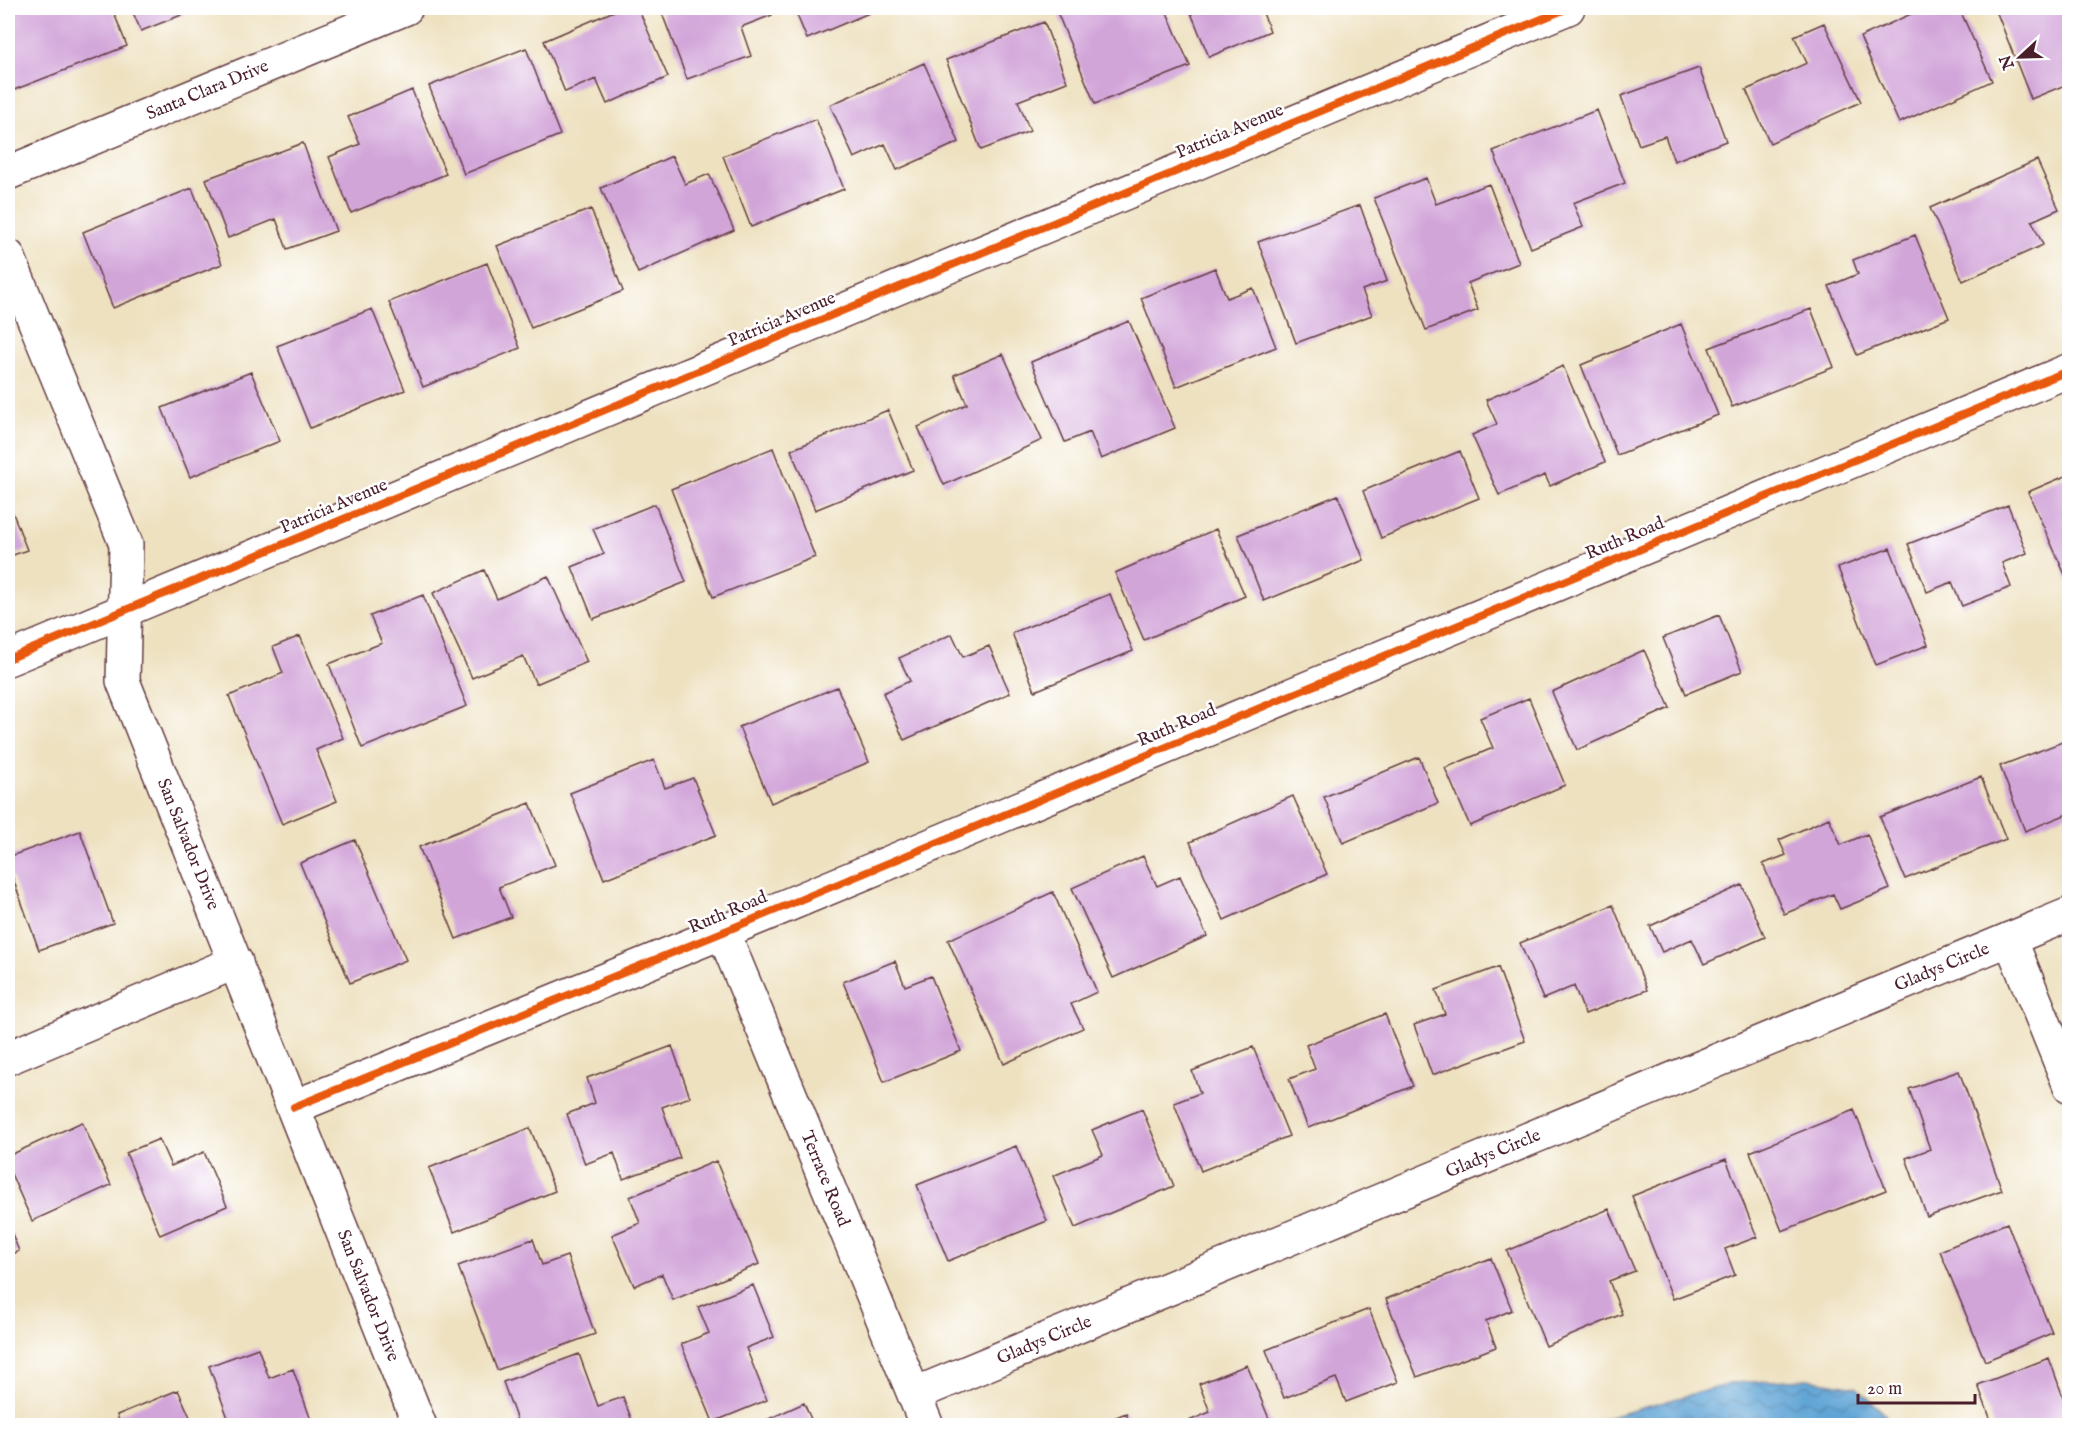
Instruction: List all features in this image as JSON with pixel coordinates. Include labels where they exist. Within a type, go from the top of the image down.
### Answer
[{"type":"street","name":"Santa Clara Drive","points":[[8,173],[406,8]]},
{"type":"street","name":"Patricia Avenue","points":[[8,659],[1568,8]]},
{"type":"street","name":"San Salvador Drive","points":[[8,256],[126,544],[123,681],[420,1425]]},
{"type":"street","name":"Ruth Road","points":[[294,1107],[723,932],[2070,370]]},
{"type":"street","name":"Gladys Circle","points":[[915,1394],[2070,914]]},
{"type":"street","name":"Terrace Road","points":[[723,932],[927,1425]]},
{"type":"street","points":[[2010,939],[2070,1086]]},
{"type":"street","points":[[8,1058],[236,962]]},
{"type":"water","points":[[1808,1379],[1856,1387],[1885,1414],[1891,1425],[1580,1425],[1733,1383]]},
{"type":"building","points":[[8,8],[112,8],[127,46],[14,90],[8,74]]},
{"type":"building","points":[[131,8],[199,8],[141,31]]},
{"type":"building","points":[[621,8],[638,8],[668,77],[607,104],[596,79],[565,92],[544,41]]},
{"type":"building","points":[[660,8],[770,8],[772,15],[741,27],[751,56],[687,79]]},
{"type":"building","points":[[794,8],[881,8],[807,39]]},
{"type":"building","points":[[1069,8],[1165,8],[1190,66],[1095,104],[1057,12]]},
{"type":"building","points":[[1189,8],[1261,8],[1270,31],[1209,57]]},
{"type":"building","points":[[1921,8],[1959,8],[1992,81],[1899,123],[1860,37]]},
{"type":"building","points":[[1995,8],[2070,8],[2070,83],[2031,99]]},
{"type":"building","points":[[1044,22],[1067,82],[1018,101],[1030,131],[981,150],[946,60]]},
{"type":"building","points":[[1824,23],[1861,102],[1770,143],[1746,90],[1807,63],[1794,36]]},
{"type":"building","points":[[526,48],[560,135],[464,174],[429,86]]},
{"type":"building","points":[[924,63],[959,142],[897,170],[885,144],[854,158],[830,105]]},
{"type":"building","points":[[1699,68],[1726,141],[1674,161],[1665,136],[1639,145],[1621,96]]},
{"type":"building","points":[[412,90],[446,174],[351,213],[329,157],[360,144],[348,117]]},
{"type":"building","points":[[1597,110],[1625,183],[1573,203],[1583,227],[1531,248],[1493,151]]},
{"type":"building","points":[[816,119],[844,189],[751,227],[723,156]]},
{"type":"building","points":[[303,143],[336,231],[287,249],[276,219],[228,238],[206,179]]},
{"type":"building","points":[[672,156],[685,184],[709,174],[734,230],[638,273],[601,188]]},
{"type":"building","points":[[2037,160],[2059,209],[2032,221],[2043,245],[1963,281],[1930,208]]},
{"type":"building","points":[[1426,178],[1436,204],[1489,184],[1519,263],[1468,283],[1478,310],[1426,330],[1374,198]]},
{"type":"building","points":[[192,188],[222,264],[113,308],[83,232]]},
{"type":"building","points":[[1360,205],[1387,281],[1362,290],[1372,315],[1296,343],[1258,242]]},
{"type":"building","points":[[591,209],[623,291],[531,328],[497,246]]},
{"type":"building","points":[[1915,235],[1949,318],[1857,355],[1829,286],[1858,274],[1853,260]]},
{"type":"building","points":[[487,263],[520,348],[423,387],[389,302]]},
{"type":"building","points":[[1215,268],[1227,298],[1253,288],[1276,347],[1176,387],[1141,298]]},
{"type":"building","points":[[372,309],[405,390],[310,428],[277,346]]},
{"type":"building","points":[[1811,309],[1834,367],[1732,407],[1709,348]]},
{"type":"building","points":[[1129,321],[1175,428],[1101,459],[1090,432],[1065,442],[1031,362]]},
{"type":"building","points":[[1681,324],[1718,415],[1617,455],[1581,365]]},
{"type":"building","points":[[1003,354],[1042,440],[944,485],[918,427],[967,404],[954,375]]},
{"type":"building","points":[[1563,366],[1605,462],[1550,486],[1545,475],[1499,495],[1472,435],[1497,424],[1486,400]]},
{"type":"building","points":[[251,372],[280,441],[190,477],[162,408]]},
{"type":"building","points":[[888,410],[913,470],[815,510],[791,450]]},
{"type":"building","points":[[773,448],[815,557],[713,597],[671,489]]},
{"type":"building","points":[[1460,451],[1479,498],[1381,538],[1363,491]]},
{"type":"building","points":[[2070,474],[2070,586],[2028,492]]},
{"type":"building","points":[[1338,495],[1364,560],[1264,601],[1238,535]]},
{"type":"building","points":[[8,500],[27,550],[8,557]]},
{"type":"building","points":[[655,504],[686,582],[593,619],[572,567],[604,554],[593,529]]},
{"type":"building","points":[[2008,505],[2027,553],[2002,563],[2011,587],[1962,606],[1952,582],[1927,592],[1908,544]]},
{"type":"building","points":[[1216,529],[1245,596],[1144,640],[1115,573]]},
{"type":"building","points":[[1890,548],[1928,645],[1876,665],[1838,568]]},
{"type":"building","points":[[484,570],[497,599],[548,576],[587,662],[536,684],[523,656],[472,678],[433,593]]},
{"type":"building","points":[[1110,594],[1133,651],[1035,691],[1012,633]]},
{"type":"building","points":[[423,595],[467,706],[362,748],[329,664],[382,643],[370,616]]},
{"type":"building","points":[[1719,615],[1742,671],[1686,694],[1663,638]]},
{"type":"building","points":[[952,634],[963,657],[989,646],[1010,693],[904,740],[883,693],[910,681],[899,658]]},
{"type":"building","points":[[300,636],[343,738],[316,750],[337,801],[282,824],[229,696],[283,673],[273,647]]},
{"type":"building","points":[[1644,650],[1670,708],[1577,750],[1552,692]]},
{"type":"building","points":[[837,687],[869,762],[771,803],[739,727]]},
{"type":"building","points":[[1529,698],[1565,785],[1470,826],[1445,768],[1493,748],[1480,718]]},
{"type":"building","points":[[2070,739],[2070,813],[2025,831],[2000,766]]},
{"type":"building","points":[[1419,757],[1438,803],[1343,843],[1324,797]]},
{"type":"building","points":[[654,760],[665,788],[693,778],[716,835],[604,879],[570,793]]},
{"type":"building","points":[[1981,777],[2006,839],[1905,879],[1880,817]]},
{"type":"building","points":[[1293,796],[1327,874],[1224,920],[1190,842]]},
{"type":"building","points":[[530,803],[555,865],[499,887],[511,917],[456,939],[419,847]]},
{"type":"building","points":[[1829,818],[1841,845],[1867,834],[1890,889],[1840,909],[1833,894],[1784,914],[1763,864],[1786,855],[1779,840]]},
{"type":"building","points":[[80,831],[113,923],[39,950],[8,865],[8,857]]},
{"type":"building","points":[[355,840],[406,960],[350,983],[300,863]]},
{"type":"building","points":[[1143,856],[1157,886],[1180,876],[1207,936],[1113,978],[1072,888]]},
{"type":"building","points":[[1742,885],[1765,937],[1704,964],[1692,939],[1662,952],[1650,926]]},
{"type":"building","points":[[1053,892],[1097,992],[1071,1004],[1083,1028],[1004,1064],[948,940]]},
{"type":"building","points":[[1613,905],[1647,990],[1585,1014],[1574,986],[1543,999],[1520,943]]},
{"type":"building","points":[[895,961],[905,986],[931,976],[961,1051],[884,1082],[843,982]]},
{"type":"building","points":[[1498,967],[1525,1041],[1432,1075],[1414,1025],[1445,1014],[1436,990]]},
{"type":"building","points":[[1385,1014],[1413,1086],[1308,1128],[1289,1079],[1315,1069],[1306,1045]]},
{"type":"building","points":[[672,1046],[690,1097],[662,1107],[680,1158],[623,1179],[614,1153],[585,1164],[567,1114],[595,1103],[587,1078]]},
{"type":"building","points":[[1253,1047],[1289,1136],[1201,1171],[1174,1103],[1200,1093],[1192,1071]]},
{"type":"building","points":[[1959,1071],[2002,1190],[1927,1217],[1906,1158],[1930,1149],[1909,1089]]},
{"type":"building","points":[[1142,1109],[1174,1186],[1075,1228],[1053,1176],[1103,1155],[1092,1130]]},
{"type":"building","points":[[1854,1110],[1886,1190],[1782,1231],[1750,1152]]},
{"type":"building","points":[[82,1122],[111,1185],[32,1221],[8,1167],[8,1156]]},
{"type":"building","points":[[530,1128],[555,1191],[454,1232],[429,1168]]},
{"type":"building","points":[[159,1139],[171,1166],[204,1152],[227,1206],[160,1235],[126,1153]]},
{"type":"building","points":[[1016,1146],[1047,1221],[948,1261],[917,1185]]},
{"type":"building","points":[[1726,1159],[1757,1237],[1725,1249],[1735,1275],[1673,1299],[1632,1196]]},
{"type":"building","points":[[716,1161],[759,1264],[673,1300],[662,1274],[634,1286],[612,1235],[640,1223],[630,1197]]},
{"type":"building","points":[[1609,1209],[1635,1271],[1609,1281],[1622,1314],[1546,1346],[1507,1251]]},
{"type":"building","points":[[2007,1223],[2052,1333],[1985,1361],[1940,1251]]},
{"type":"building","points":[[8,1224],[19,1251],[8,1256]]},
{"type":"building","points":[[533,1239],[542,1265],[567,1256],[595,1334],[497,1370],[458,1266]]},
{"type":"building","points":[[1491,1258],[1512,1310],[1486,1321],[1496,1347],[1417,1377],[1386,1299]]},
{"type":"building","points":[[753,1285],[774,1337],[746,1348],[767,1400],[713,1422],[681,1344],[709,1333],[698,1307]]},
{"type":"building","points":[[1369,1309],[1398,1382],[1346,1402],[1336,1378],[1284,1398],[1266,1350]]},
{"type":"building","points":[[258,1348],[269,1378],[293,1369],[313,1426],[231,1426],[209,1366]]},
{"type":"building","points":[[579,1354],[598,1406],[623,1397],[634,1426],[519,1426],[503,1382]]},
{"type":"building","points":[[2049,1358],[2067,1408],[2070,1407],[2070,1426],[1993,1426],[1978,1385]]},
{"type":"building","points":[[1247,1365],[1272,1426],[1177,1426],[1210,1412],[1199,1384]]},
{"type":"building","points":[[178,1390],[194,1426],[121,1426],[117,1415]]},
{"type":"building","points":[[804,1403],[814,1426],[753,1426]]},
{"type":"building","points":[[1126,1413],[1131,1426],[1096,1426],[1096,1425]]},
{"type":"cycle path","points":[[8,659],[1568,8]]},
{"type":"cycle path","points":[[294,1107],[723,932],[2070,370]]}]
